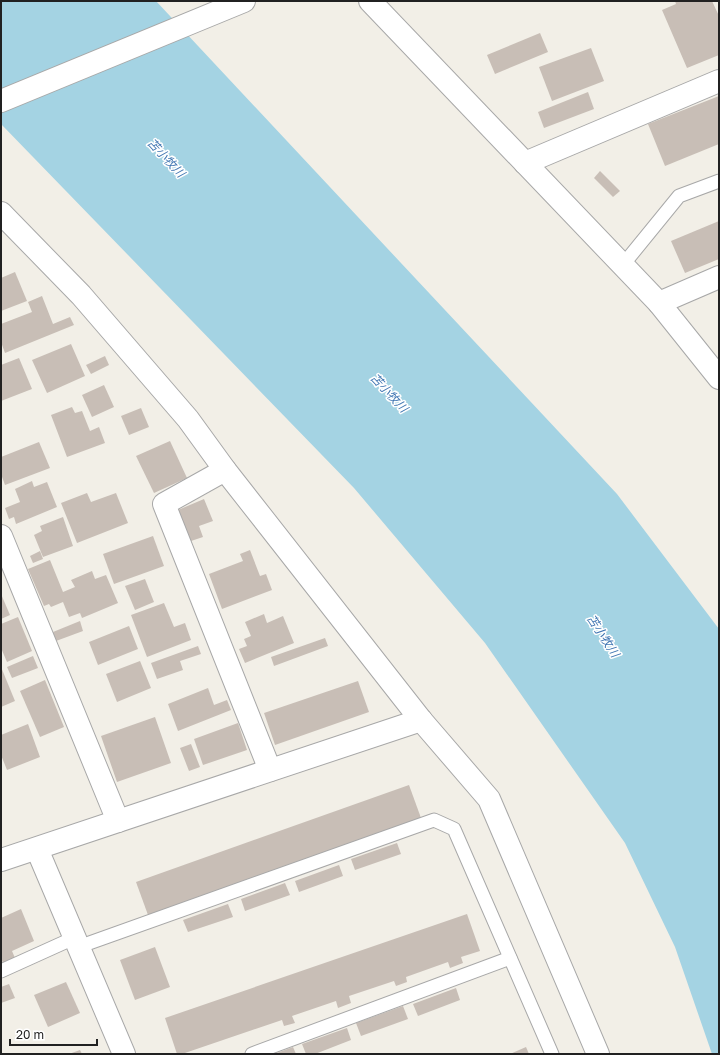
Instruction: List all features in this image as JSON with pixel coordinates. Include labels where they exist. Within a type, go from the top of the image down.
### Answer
[{"type":"street","points":[[370,1],[659,304],[719,378]]},
{"type":"street","points":[[1,101],[237,4]]},
{"type":"street","points":[[525,162],[719,81]]},
{"type":"street","points":[[1,213],[81,295],[188,419],[421,720],[489,799],[598,1054]]},
{"type":"street","points":[[659,304],[719,277]]},
{"type":"street","points":[[226,470],[164,504],[270,770]]},
{"type":"street","points":[[1,536],[118,821]]},
{"type":"street","points":[[1,860],[421,720]]},
{"type":"street","points":[[37,849],[124,1054]]},
{"type":"lane","points":[[622,266],[679,196],[719,181]]},
{"type":"lane","points":[[1,971],[76,942],[434,820],[454,829],[552,1054]]},
{"type":"lane","points":[[252,1054],[510,958]]},
{"type":"water","name":"苫小牧川","points":[[1,1],[156,1],[617,494],[719,629],[719,1054],[712,1054],[675,947],[625,843],[485,643],[354,488],[1,124]]},
{"type":"building","points":[[675,1],[712,1],[719,16],[719,55],[687,68],[662,10],[676,4]]},
{"type":"building","points":[[540,33],[548,52],[495,74],[487,55]]},
{"type":"building","points":[[591,48],[604,81],[552,101],[539,67]]},
{"type":"building","points":[[588,92],[594,109],[544,128],[538,112]]},
{"type":"building","points":[[719,96],[719,144],[665,166],[648,124]]},
{"type":"building","points":[[600,171],[620,191],[613,197],[594,178]]},
{"type":"building","points":[[719,221],[719,259],[685,273],[671,241]]},
{"type":"building","points":[[15,272],[27,301],[1,311],[1,278]]},
{"type":"building","points":[[42,296],[53,324],[70,317],[74,325],[5,353],[1,342],[1,324],[32,312],[28,302]]},
{"type":"building","points":[[71,344],[85,376],[47,393],[32,360]]},
{"type":"building","points":[[105,356],[109,365],[91,374],[86,365]]},
{"type":"building","points":[[19,358],[32,389],[1,401],[1,365]]},
{"type":"building","points":[[104,385],[114,407],[92,417],[82,395]]},
{"type":"building","points":[[72,407],[75,413],[82,411],[90,431],[99,427],[105,443],[67,457],[51,415]]},
{"type":"building","points":[[141,408],[149,427],[129,435],[121,416]]},
{"type":"building","points":[[170,441],[187,478],[154,493],[136,456]]},
{"type":"building","points":[[39,442],[50,468],[5,485],[1,474],[1,457]]},
{"type":"building","points":[[32,481],[34,487],[47,482],[57,507],[16,524],[14,517],[9,519],[5,508],[20,502],[15,489]]},
{"type":"building","points":[[87,493],[91,502],[116,493],[128,523],[77,543],[61,503]]},
{"type":"building","points":[[204,499],[213,521],[199,526],[203,537],[191,541],[178,510]]},
{"type":"building","points":[[63,517],[73,546],[43,557],[34,535],[42,531],[40,526]]},
{"type":"building","points":[[153,536],[164,566],[114,584],[103,554]]},
{"type":"building","points":[[250,550],[260,576],[266,574],[272,590],[222,609],[209,574],[243,561],[240,554]]},
{"type":"building","points":[[40,551],[43,559],[33,563],[30,556]]},
{"type":"building","points":[[50,560],[63,592],[75,587],[71,580],[92,571],[95,579],[106,575],[118,603],[82,618],[80,613],[69,617],[63,602],[51,607],[49,604],[44,606],[28,569]]},
{"type":"building","points":[[145,579],[154,602],[135,610],[125,586]]},
{"type":"building","points":[[1,594],[10,615],[1,619]]},
{"type":"building","points":[[164,603],[174,627],[185,623],[191,640],[147,657],[131,615]]},
{"type":"building","points":[[264,614],[267,623],[283,616],[294,643],[245,663],[239,649],[247,646],[244,639],[251,636],[245,622]]},
{"type":"building","points":[[18,617],[32,651],[7,662],[1,648],[1,624]]},
{"type":"building","points":[[80,621],[83,631],[56,641],[53,632]]},
{"type":"building","points":[[129,626],[138,649],[98,665],[89,642]]},
{"type":"building","points":[[325,638],[328,646],[274,666],[271,657]]},
{"type":"building","points":[[198,646],[201,654],[180,661],[183,670],[157,679],[151,663]]},
{"type":"building","points":[[33,656],[38,668],[12,678],[7,667]]},
{"type":"building","points":[[140,661],[151,688],[117,702],[106,674]]},
{"type":"building","points":[[1,667],[15,701],[1,707]]},
{"type":"building","points":[[45,680],[64,727],[40,737],[20,691]]},
{"type":"building","points":[[358,681],[369,712],[275,745],[264,713]]},
{"type":"building","points":[[208,688],[214,705],[227,700],[231,710],[178,731],[168,704]]},
{"type":"building","points":[[155,717],[171,763],[117,782],[101,736]]},
{"type":"building","points":[[238,723],[247,750],[203,765],[194,739]]},
{"type":"building","points":[[28,724],[40,757],[7,770],[1,755],[1,735]]},
{"type":"building","points":[[191,744],[200,767],[189,771],[180,748]]},
{"type":"building","points":[[409,785],[421,818],[148,915],[136,882]]},
{"type":"building","points":[[397,843],[401,854],[355,870],[351,859]]},
{"type":"building","points":[[339,865],[343,876],[299,892],[295,881]]},
{"type":"building","points":[[285,883],[290,895],[245,911],[241,899]]},
{"type":"building","points":[[228,904],[233,917],[188,932],[183,920]]},
{"type":"building","points":[[21,909],[34,941],[12,951],[15,958],[3,963],[1,959],[1,918]]},
{"type":"building","points":[[467,914],[480,951],[461,957],[463,963],[450,968],[448,962],[406,977],[407,982],[396,986],[394,981],[349,996],[351,1003],[338,1008],[336,1001],[292,1016],[295,1023],[284,1026],[282,1020],[182,1054],[177,1054],[165,1018]]},
{"type":"building","points":[[155,947],[170,987],[135,1000],[120,960]]},
{"type":"building","points":[[66,982],[80,1013],[48,1027],[34,995]]},
{"type":"building","points":[[9,984],[15,998],[1,1003],[1,987]]},
{"type":"building","points":[[456,988],[460,1000],[418,1016],[413,1004]]},
{"type":"building","points":[[403,1006],[408,1019],[361,1036],[356,1023]]},
{"type":"building","points":[[347,1028],[351,1040],[315,1054],[306,1054],[302,1044]]},
{"type":"building","points":[[293,1047],[296,1054],[274,1054]]},
{"type":"building","points":[[526,1047],[529,1054],[510,1054]]},
{"type":"building","points":[[80,1050],[82,1054],[69,1054]]}]
